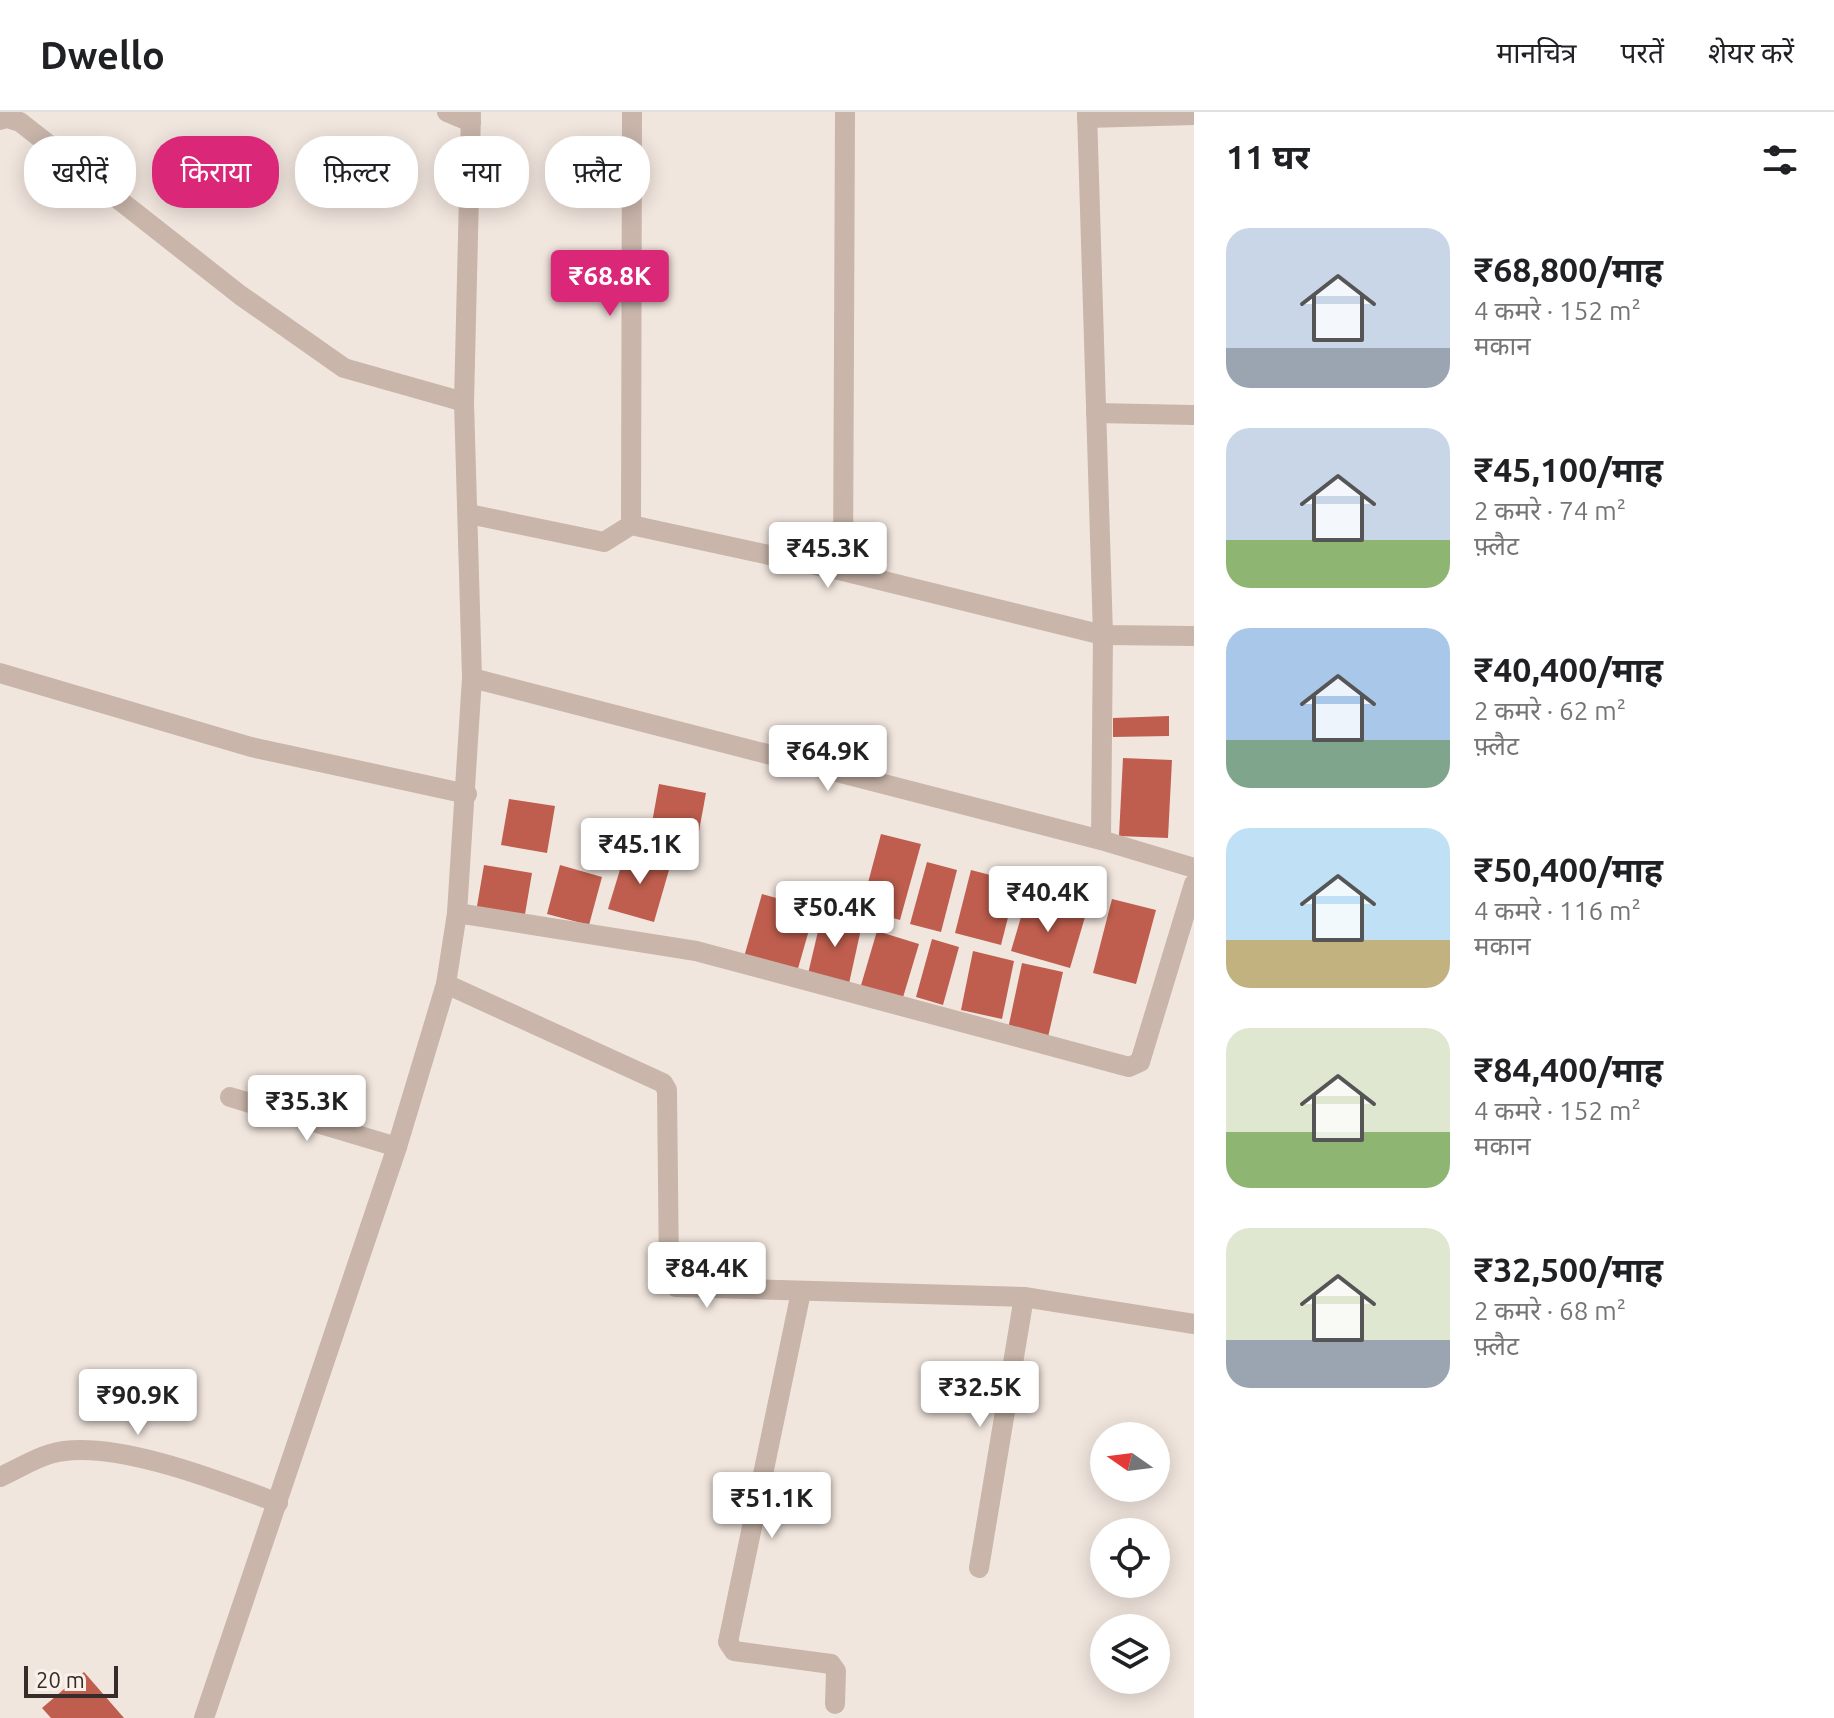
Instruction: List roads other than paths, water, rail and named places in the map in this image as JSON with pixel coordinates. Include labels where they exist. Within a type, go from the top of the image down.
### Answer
[{"type":"street","points":[[212,1715],[278,1503],[397,1147],[446,984],[457,913],[472,678],[464,402],[471,117],[447,112]]},
{"type":"street","points":[[631,525],[632,112]]},
{"type":"street","points":[[843,571],[845,112]]},
{"type":"street","points":[[1101,840],[1103,635],[1087,115],[1194,115]]},
{"type":"street","points":[[0,120],[7,118],[20,122],[240,295],[344,368],[464,402]]},
{"type":"street","points":[[1096,413],[1194,415]]},
{"type":"street","points":[[469,514],[604,542],[631,525],[843,571],[1103,635],[1194,636]]},
{"type":"street","points":[[0,673],[251,747],[467,794]]},
{"type":"street","points":[[472,678],[1101,840],[1194,868]]},
{"type":"street","points":[[457,913],[696,951],[1129,1067],[1140,1062],[1194,884]]},
{"type":"street","points":[[446,984],[663,1083],[667,1090],[670,1283],[676,1287],[1024,1297],[1194,1324]]},
{"type":"street","points":[[230,1097],[397,1147]]},
{"type":"street","points":[[801,1292],[728,1642],[734,1651],[831,1664],[836,1671],[835,1704]]},
{"type":"street","points":[[979,1568],[1024,1297]]},
{"type":"street","points":[[0,1477],[52,1453],[106,1451],[208,1477],[278,1503]]}]
